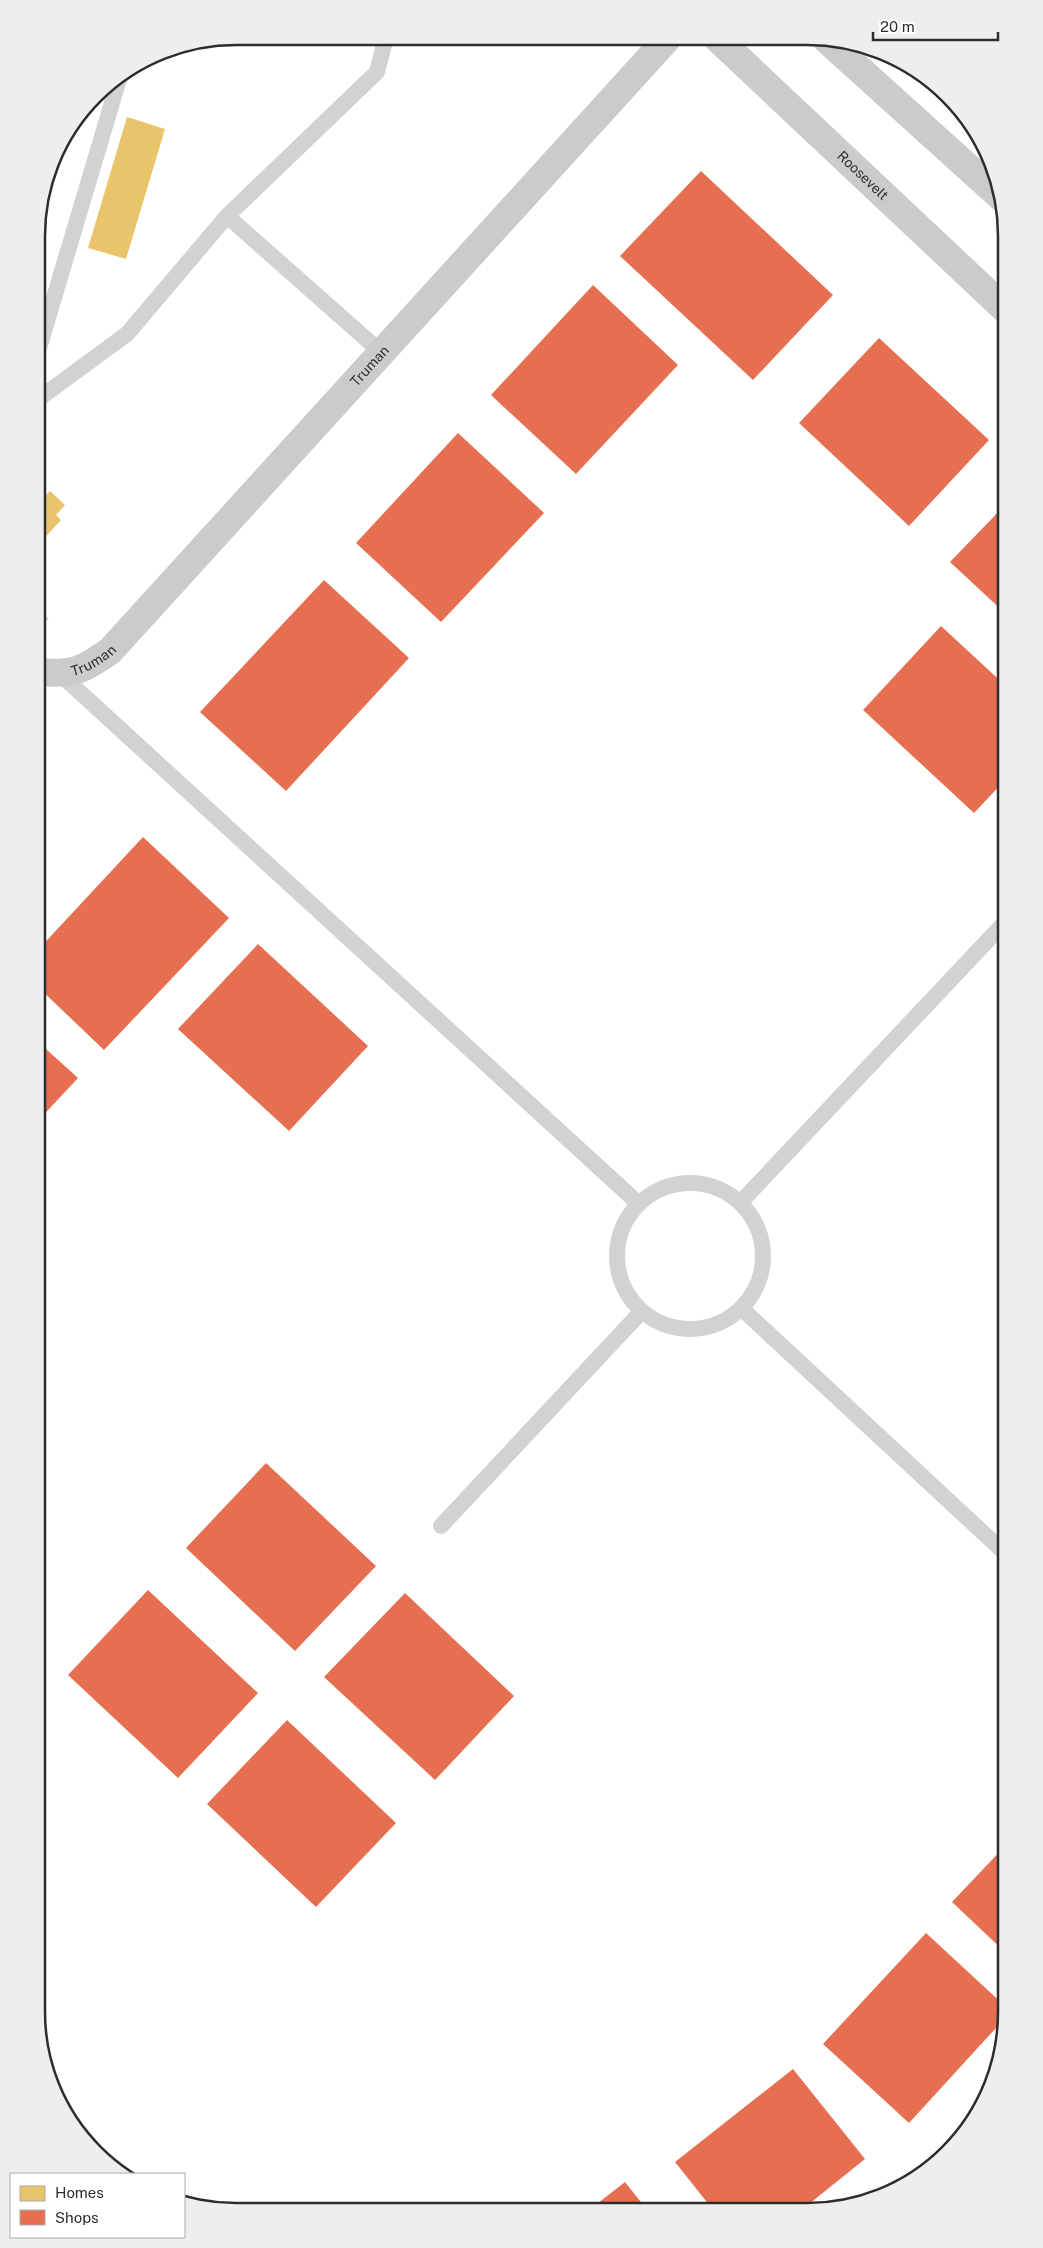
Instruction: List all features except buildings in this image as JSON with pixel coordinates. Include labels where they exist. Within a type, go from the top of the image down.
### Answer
[{"type":"street","name":"Truman","points":[[48,673],[86,668],[110,651],[662,45]]},
{"type":"street","name":"Roosevelt","points":[[724,45],[998,302]]},
{"type":"street","points":[[835,48],[993,189]]},
{"type":"lane","points":[[45,394],[127,334],[227,216],[377,72],[384,45]]},
{"type":"lane","points":[[45,328],[117,86]]},
{"type":"lane","points":[[227,216],[382,353]]},
{"type":"lane","points":[[48,673],[639,1204]]},
{"type":"lane","points":[[740,1202],[998,930]]},
{"type":"lane","points":[[689,1183],[708,1185],[740,1202],[760,1236],[763,1255],[760,1274],[753,1292],[741,1308],[727,1318],[710,1326],[692,1328],[674,1327],[656,1321],[642,1311],[629,1295],[620,1278],[616,1258],[619,1238],[626,1220],[639,1204],[654,1192],[670,1186],[689,1183]]},
{"type":"lane","points":[[741,1308],[998,1547]]},
{"type":"lane","points":[[441,1526],[642,1311]]}]
